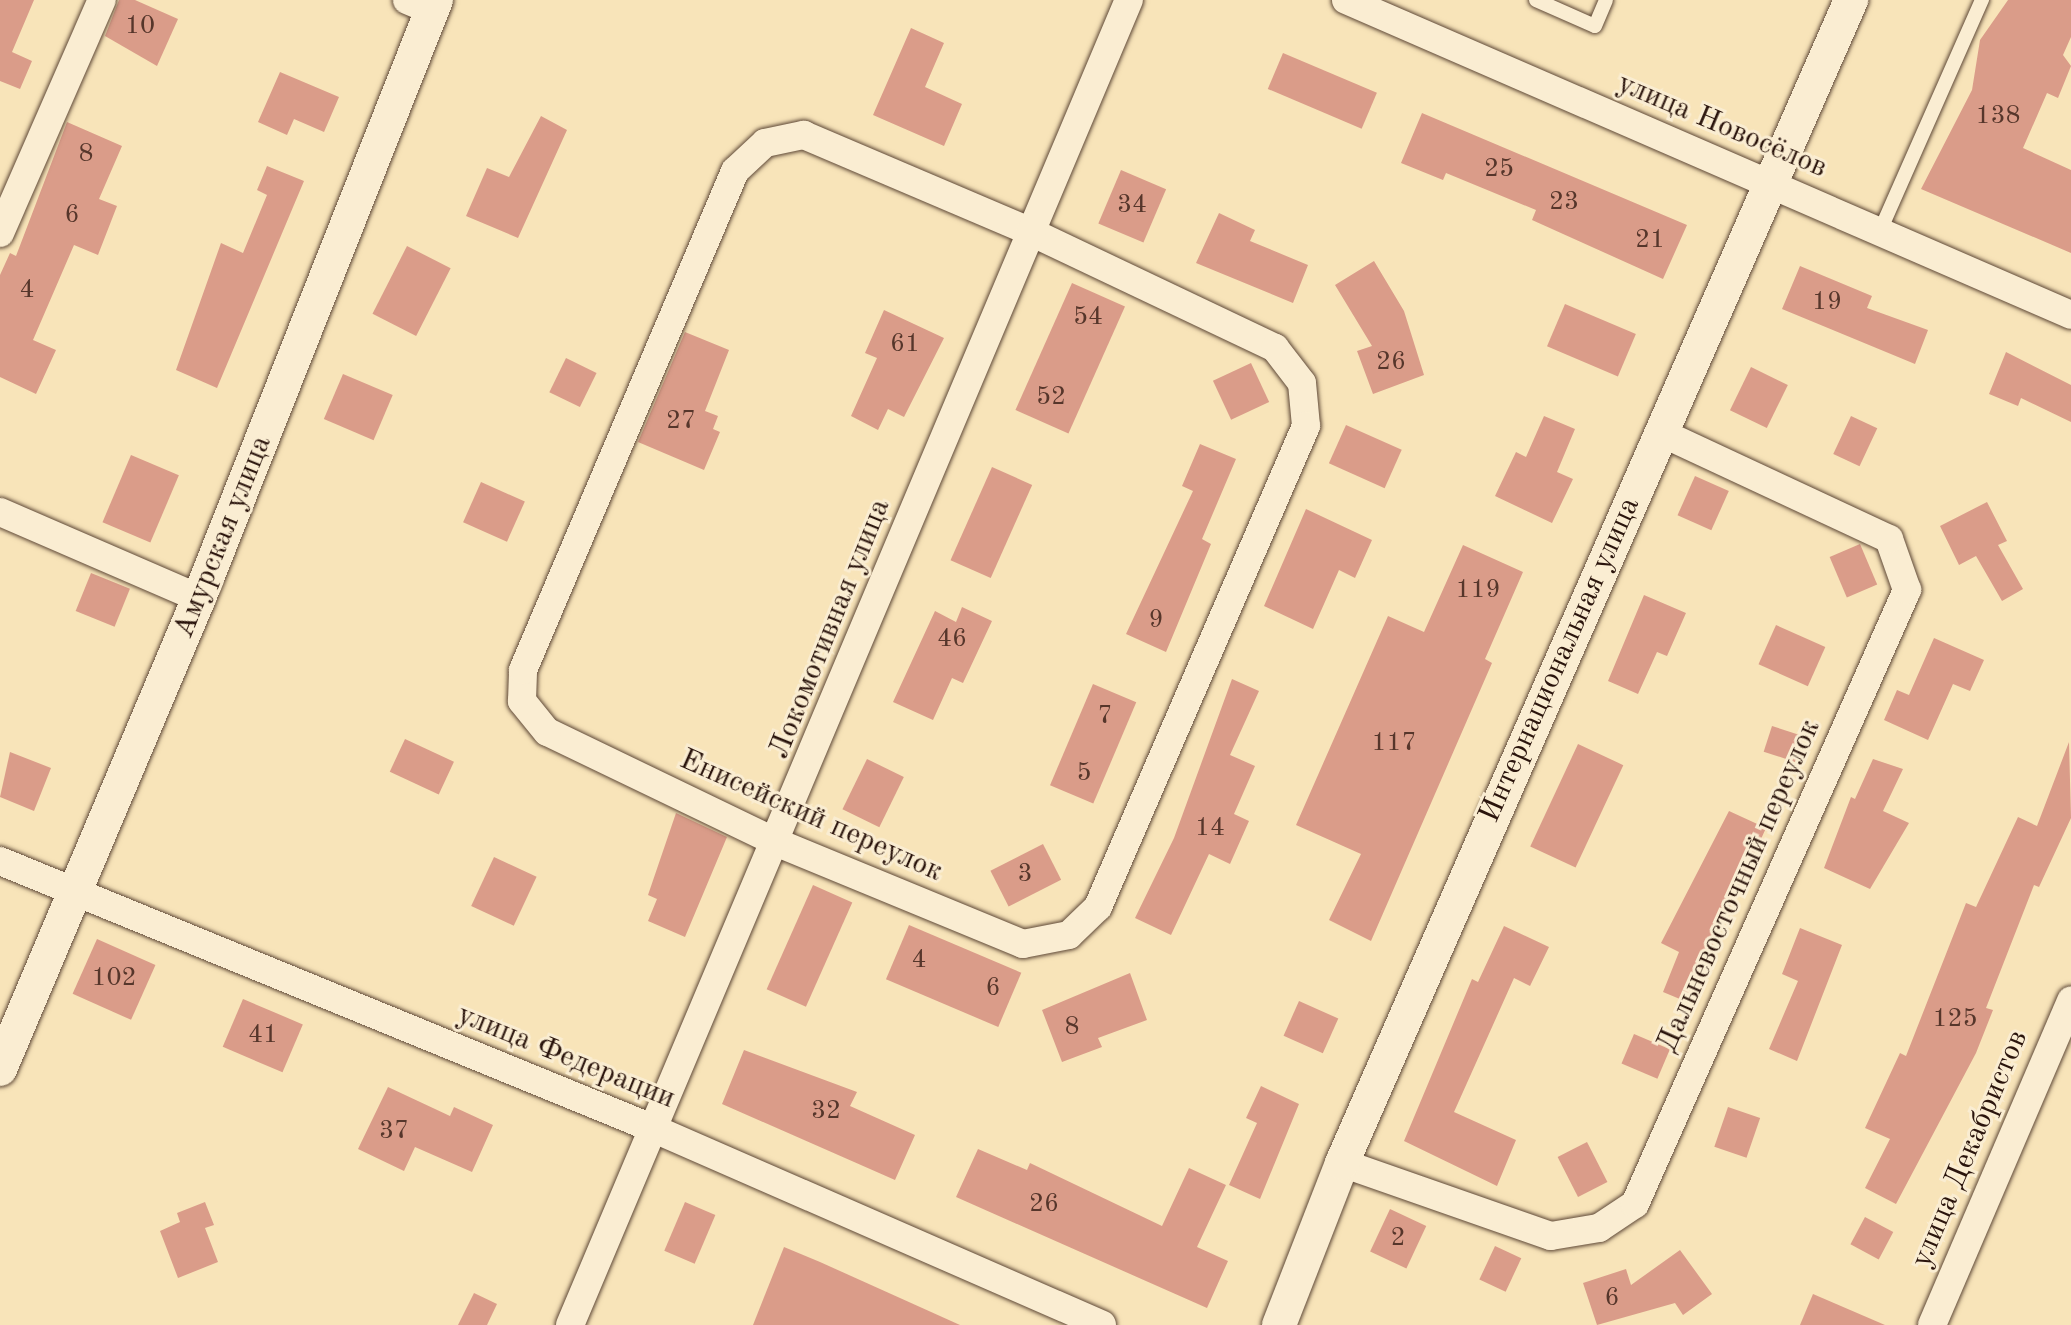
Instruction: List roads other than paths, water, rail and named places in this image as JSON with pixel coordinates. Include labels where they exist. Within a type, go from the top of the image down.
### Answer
[{"type":"street","points":[[0,233],[102,0]]},
{"type":"street","name":"Локомотивная улица","points":[[570,1325],[652,1128],[778,843],[1129,0]]},
{"type":"street","name":"улица Новосёлов","points":[[1346,0],[2071,315]]},
{"type":"street","name":"Интернациональная улица","points":[[1279,1325],[1342,1163],[1851,0]]},
{"type":"street","name":"Амурская улица","points":[[0,1069],[199,598],[425,3]]},
{"type":"street","name":"Енисейский переулок","points":[[804,135],[1031,232],[1275,348],[1302,383],[1306,426],[1098,907],[1069,935],[1023,944],[778,843],[547,732],[522,701],[523,670],[735,171],[765,143],[804,135]]},
{"type":"street","name":"Дальневосточный переулок","points":[[1342,1163],[1551,1236],[1599,1228],[1635,1204],[1907,590],[1889,539],[1660,432]]},
{"type":"street","points":[[0,512],[199,598]]},
{"type":"street","name":"улица Федерации","points":[[0,861],[652,1128],[1102,1325]]},
{"type":"street","name":"улица Декабристов","points":[[1932,1325],[2071,1000]]},
{"type":"lane","points":[[1536,0],[1595,26],[1606,0]]},
{"type":"lane","points":[[1880,231],[1982,0]]}]
